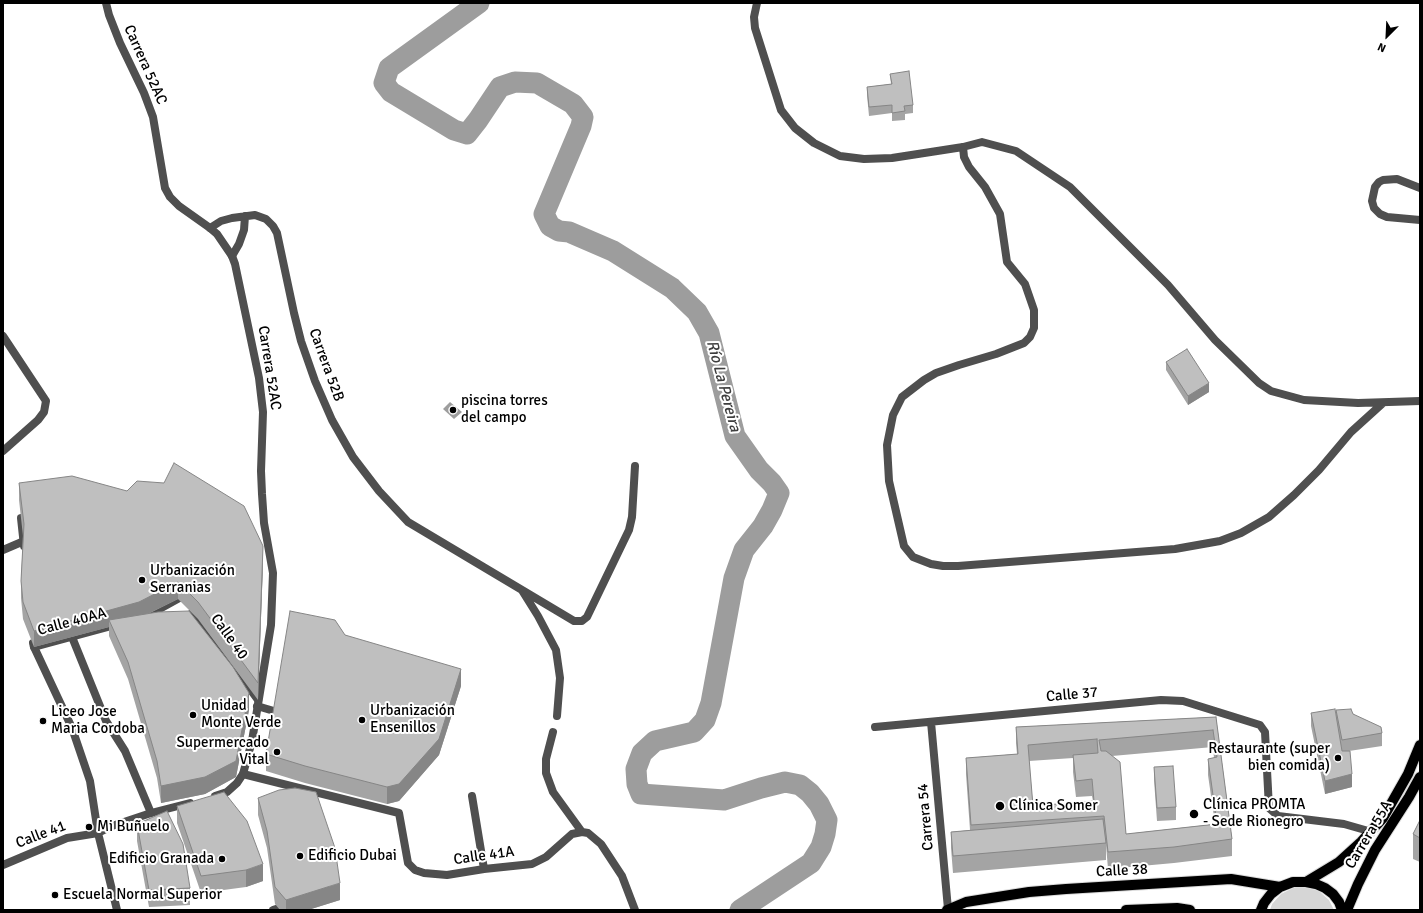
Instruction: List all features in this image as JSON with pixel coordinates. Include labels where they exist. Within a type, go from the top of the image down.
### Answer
[{"type":"main road","name":"Carrera 55A","points":[[1306,882],[1339,862],[1372,832],[1400,791],[1420,745]]},
{"type":"main road","name":"Carrera 55A","points":[[1347,910],[1367,867],[1420,777]]},
{"type":"main road","name":"Calle 38","points":[[947,910],[966,902],[1029,892],[1231,879],[1280,887]]},
{"type":"main road","points":[[1261,910],[1271,894],[1280,887],[1292,882],[1306,882],[1325,888],[1339,902],[1342,910]]},
{"type":"main road","points":[[1126,910],[1177,908],[1190,910]]},
{"type":"street","name":"Carrera 52AC","points":[[106,3],[120,43],[144,93],[153,117],[165,188],[170,197],[179,206],[210,228],[222,241],[232,256],[235,264],[259,378],[263,412],[261,471],[264,523],[273,573],[271,625],[252,741],[243,774]]},
{"type":"street","points":[[757,3],[754,17],[755,28],[781,110],[795,128],[814,143],[840,156],[864,159],[892,158],[964,147],[982,142],[1016,152],[1070,187],[1168,285],[1215,340],[1259,383],[1271,391],[1304,400],[1358,403],[1420,401]]},
{"type":"street","points":[[964,147],[964,157],[969,167],[985,187],[1000,214],[1007,262],[1025,284],[1034,310],[1034,328],[1030,337],[1024,342],[996,354],[960,364],[936,373],[924,380],[902,397],[893,416],[887,445],[888,482],[904,546],[913,557],[931,564],[958,566],[1176,549],[1220,541],[1241,533],[1269,517],[1294,495],[1319,470],[1351,432],[1383,403]]},
{"type":"street","points":[[1420,188],[1397,179],[1383,180],[1375,187],[1372,201],[1374,208],[1380,214],[1387,217],[1420,220]]},
{"type":"street","name":"Carrera 52B","points":[[210,228],[232,218],[255,215],[266,219],[273,226],[277,233],[301,341],[315,381],[332,420],[353,457],[379,491],[408,522],[574,621],[582,620],[587,617],[629,530],[632,517],[635,466]]},
{"type":"street","points":[[232,256],[239,244],[244,230],[245,216]]},
{"type":"street","points":[[3,336],[46,400],[44,412],[38,420],[3,451]]},
{"type":"street","points":[[20,507],[24,541],[23,555]]},
{"type":"street","points":[[3,550],[24,541],[44,541]]},
{"type":"street","points":[[521,589],[538,616],[556,650],[560,678],[557,716]]},
{"type":"street","name":"Calle 40","points":[[139,618],[148,616],[180,593],[258,703]]},
{"type":"street","name":"Calle 40AA","points":[[34,647],[124,622]]},
{"type":"street","points":[[30,632],[34,647],[72,728],[90,781],[98,833],[117,910]]},
{"type":"street","points":[[72,637],[106,721],[125,750],[152,813]]},
{"type":"street","name":"Calle 37","points":[[875,727],[1161,700],[1184,701],[1260,725],[1265,732],[1270,808],[1278,816],[1344,824],[1372,832]]},
{"type":"street","points":[[258,703],[293,716]]},
{"type":"street","name":"Carrera 54","points":[[931,722],[947,910]]},
{"type":"street","points":[[553,732],[546,759],[546,773],[553,792],[582,832],[588,833],[601,844],[622,876],[635,910]]},
{"type":"street","name":"Calle 41","points":[[3,865],[67,838],[98,833],[112,826],[152,813],[227,792],[237,783],[243,774]]},
{"type":"street","name":"Calle 41A","points":[[243,774],[399,813],[408,863],[415,870],[424,873],[446,875],[532,864],[546,857],[572,834],[582,832]]},
{"type":"street","points":[[472,796],[484,869]]},
{"type":"street","points":[[273,910],[298,902]]},
{"type":"shaded area","name":"piscina torres del campo","points":[[450,402],[462,412],[454,419],[443,409]]},
{"type":"shaded area","points":[[1306,887],[1319,891],[1329,900],[1334,910],[1270,910],[1272,904],[1281,894],[1293,888]]},
{"type":"building","points":[[909,71],[913,105],[904,106],[905,111],[892,113],[892,105],[869,107],[867,87],[892,84],[890,74]]},
{"type":"building","points":[[1187,349],[1209,383],[1188,396],[1166,362]]},
{"type":"building","name":"Urbanización Serranias","points":[[174,463],[244,506],[263,546],[258,683],[198,602],[178,582],[139,602],[34,631],[23,602],[21,581],[24,524],[19,483],[72,476],[127,491],[137,481],[164,483]]},
{"type":"building","name":"Unidad Monte Verde","points":[[189,611],[233,667],[249,693],[236,761],[205,777],[161,786],[157,761],[128,662],[109,620],[158,612]]},
{"type":"building","name":"Urbanización Ensenillos","points":[[290,611],[335,620],[345,635],[461,669],[439,739],[399,784],[387,787],[305,766],[266,754]]},
{"type":"building","points":[[1335,709],[1342,751],[1350,751],[1352,774],[1325,781],[1311,713]]},
{"type":"building","points":[[1351,709],[1353,714],[1381,727],[1382,733],[1342,740],[1336,710]]},
{"type":"building","points":[[1216,717],[1232,839],[1174,847],[1108,852],[1104,816],[971,825],[966,758],[1018,754],[1016,727]],"holes":[[[1213,730],[1217,757],[1208,759],[1217,824],[1126,834],[1120,762],[1106,751],[1101,751],[1099,740]],[[1097,739],[1098,753],[1073,755],[1076,781],[1092,779],[1094,801],[1033,806],[1028,745]]]},
{"type":"building","points":[[1173,766],[1176,807],[1157,808],[1154,767]]},
{"type":"building","name":"Edificio Dubai","points":[[295,788],[316,792],[335,848],[340,883],[286,900],[275,887],[267,831],[258,798],[279,790]]},
{"type":"building","name":"Edificio Granada","points":[[224,792],[247,821],[263,864],[246,870],[201,876],[177,806]]},
{"type":"building","points":[[167,811],[183,844],[190,888],[149,890],[137,824]]},
{"type":"building","points":[[1103,819],[1106,843],[953,856],[951,832]]},
{"type":"building","points":[[1420,820],[1420,838],[1413,834]]},
{"type":"waterway","name":"Río La Pereira","points":[[479,3],[389,68],[384,83],[391,92],[454,130],[467,134],[500,87],[515,82],[537,83],[573,104],[583,117],[581,126],[544,214],[550,226],[559,231],[569,232],[613,251],[672,288],[697,312],[709,333],[735,436],[759,470],[772,483],[779,493],[763,526],[744,550],[734,578],[711,703],[705,720],[694,732],[655,741],[642,753],[636,769],[637,784],[641,794],[724,800],[785,782],[800,785],[810,793],[819,804],[827,820],[821,847],[811,863],[740,910]]},
{"type":"place","name":"piscina torres del campo","points":[[453,410]]},
{"type":"place","name":"Urbanización Serranias","points":[[142,580]]},
{"type":"place","name":"Unidad Monte Verde","points":[[193,715]]},
{"type":"place","name":"Urbanización Ensenillos","points":[[362,720]]},
{"type":"place","name":"Liceo Jose Maria Cordoba","points":[[43,721]]},
{"type":"place","name":"Supermercado Vital","points":[[277,752]]},
{"type":"place","name":"Restaurante (super bien comida)","points":[[1338,758]]},
{"type":"place","name":"Clínica Somer","points":[[1000,806]]},
{"type":"place","name":"Clínica PROMTA - Sede Rionegro","points":[[1194,814]]},
{"type":"place","name":"Mi Buñuelo","points":[[89,827]]},
{"type":"place","name":"Edificio Dubai","points":[[300,856]]},
{"type":"place","name":"Edificio Granada","points":[[222,859]]},
{"type":"place","name":"Escuela Normal Superior","points":[[55,895]]}]
